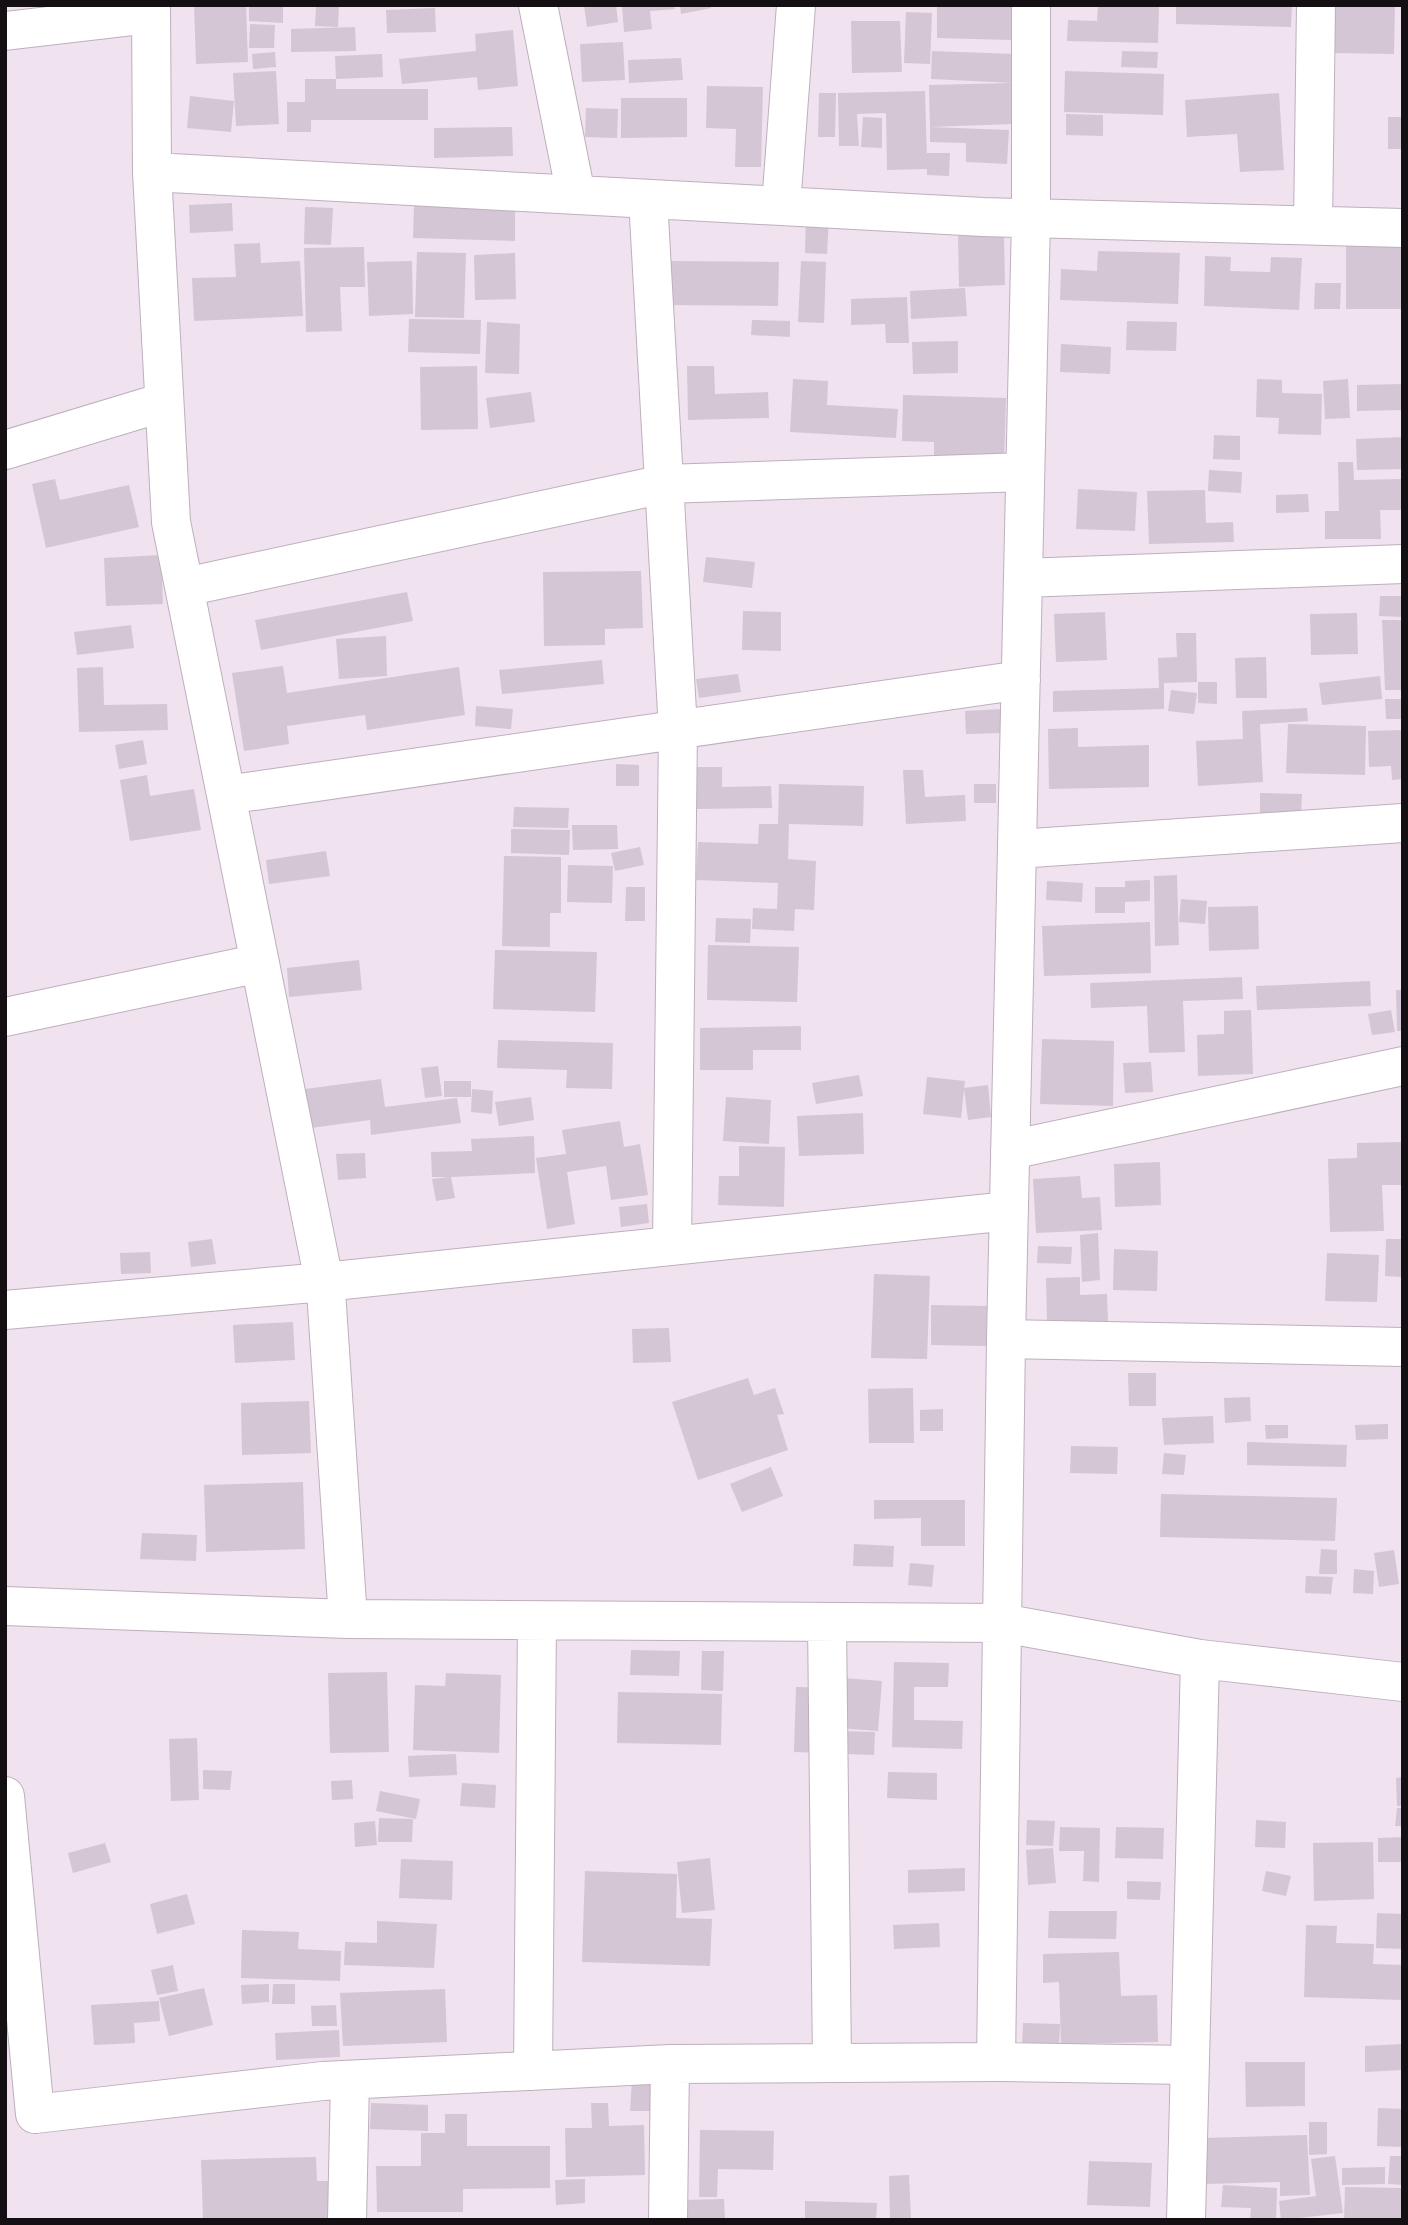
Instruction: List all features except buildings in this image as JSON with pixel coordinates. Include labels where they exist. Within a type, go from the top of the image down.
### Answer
[{"type":"street","points":[[538,5],[576,195]]},
{"type":"street","points":[[781,206],[796,5]]},
{"type":"street","points":[[996,2062],[1006,1339],[1031,218],[1031,5]]},
{"type":"street","points":[[1313,225],[1316,5]]},
{"type":"street","points":[[5,31],[151,10],[152,173],[171,522],[324,1282],[348,1619]]},
{"type":"street","points":[[152,173],[1031,218],[1403,228]]},
{"type":"street","points":[[648,199],[678,730],[672,1245]]},
{"type":"street","points":[[5,450],[164,402]]},
{"type":"street","points":[[185,587],[664,484],[1025,472]]},
{"type":"street","points":[[1023,578],[1403,564]]},
{"type":"street","points":[[226,795],[1021,680]]},
{"type":"street","points":[[1017,849],[1403,823]]},
{"type":"street","points":[[5,1017],[260,963]]},
{"type":"street","points":[[1010,1150],[1403,1066]]},
{"type":"street","points":[[5,1310],[324,1282],[1009,1211]]},
{"type":"street","points":[[1006,1339],[1403,1347]]},
{"type":"street","points":[[5,1606],[348,1619],[1002,1623],[1200,1659],[1403,1682]]},
{"type":"street","points":[[533,2071],[537,1620]]},
{"type":"street","points":[[827,1622],[832,2063]]},
{"type":"street","points":[[1186,2220],[1200,1659]]},
{"type":"street","points":[[5,1796],[35,2113],[350,2080],[670,2064],[996,2062],[1189,2065]]},
{"type":"street","points":[[668,2220],[670,2064]]},
{"type":"street","points":[[347,2220],[350,2080]]}]
